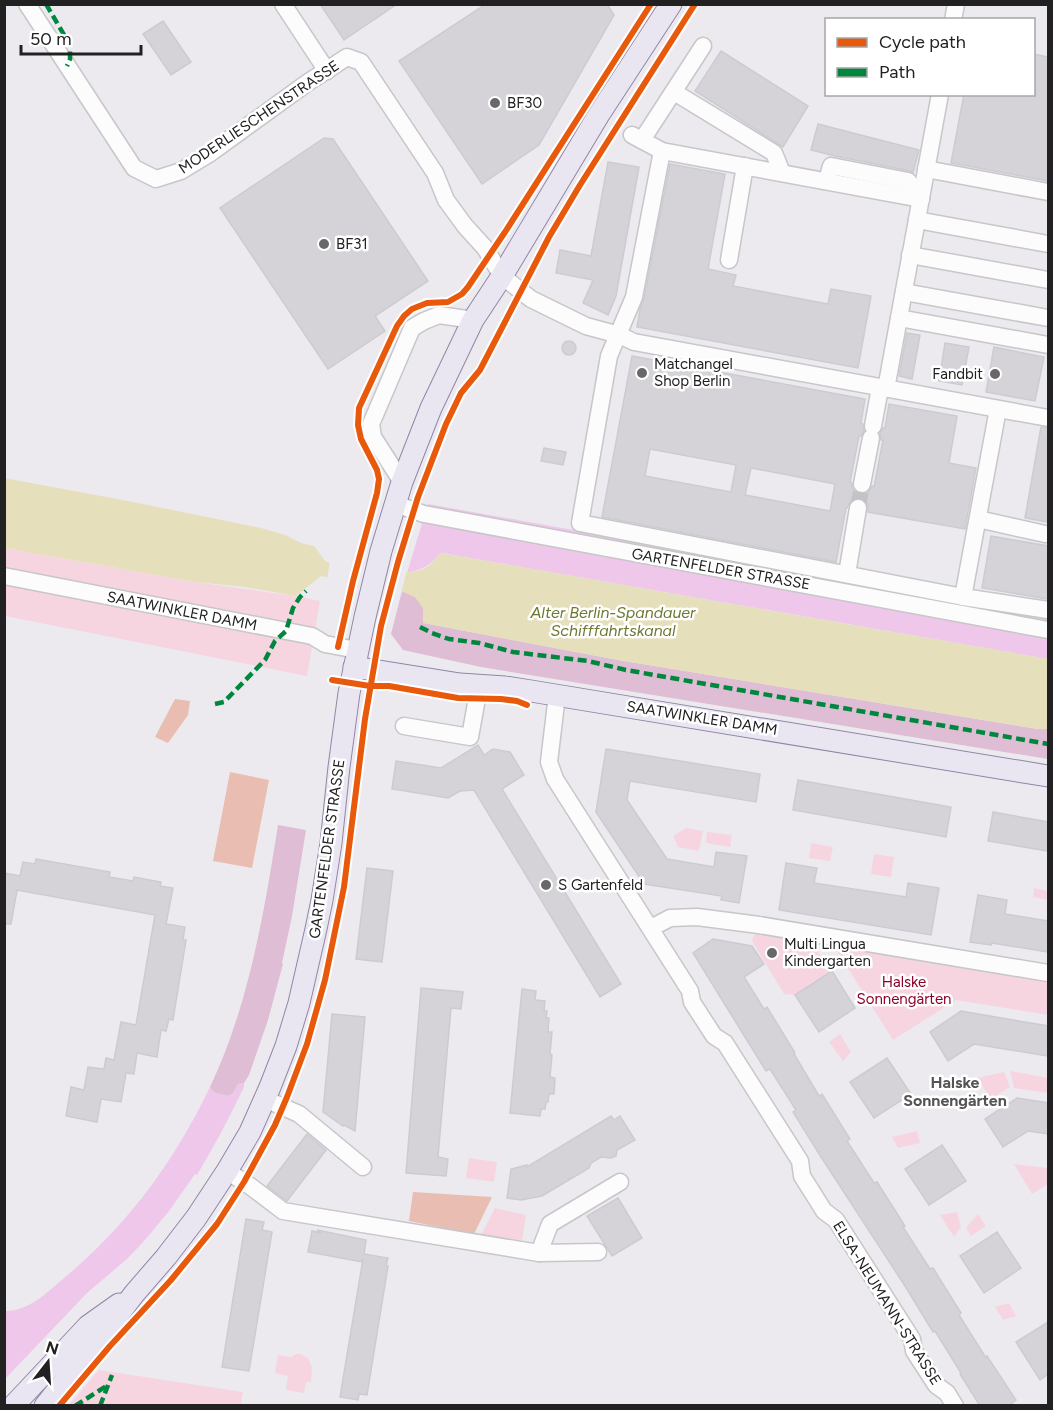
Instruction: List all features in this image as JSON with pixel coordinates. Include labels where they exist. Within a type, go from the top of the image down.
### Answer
[{"type":"main road","points":[[395,504],[431,408],[473,320],[502,276],[663,7]]},
{"type":"main road","name":"GARTENFELDER STRASSE","points":[[45,1406],[196,1218],[250,1132],[286,1046],[299,1003],[316,929],[327,867],[343,736],[356,658],[366,610],[395,504]]},
{"type":"main road","name":"SAATWINKLER DAMM","points":[[356,658],[420,678],[557,695],[1048,776]]},
{"type":"main road","name":"GARTENFELDER STRASSE","points":[[13,1406],[88,1326],[134,1294]]},
{"type":"street","name":"MODERLIESCHENSTRASSE","points":[[27,4],[134,168],[156,179],[181,171],[208,154],[307,82],[347,57],[361,62],[435,173],[447,200],[465,226],[485,248],[502,276]]},
{"type":"street","points":[[283,4],[327,71]]},
{"type":"street","points":[[703,46],[674,92],[637,137],[662,151],[921,199]]},
{"type":"street","points":[[674,92],[774,153],[782,173]]},
{"type":"street","points":[[862,484],[899,318],[940,96]]},
{"type":"street","points":[[662,151],[634,297],[609,356],[580,523],[963,597],[1048,610]]},
{"type":"street","points":[[729,260],[745,166]]},
{"type":"street","points":[[926,169],[1048,192]]},
{"type":"street","points":[[917,220],[1048,244]]},
{"type":"street","points":[[910,255],[1048,280]]},
{"type":"street","points":[[502,276],[590,317],[634,342],[1048,418]]},
{"type":"street","points":[[904,292],[1048,318]]},
{"type":"street","points":[[402,482],[373,437],[371,424],[412,328],[439,315],[473,320]]},
{"type":"street","points":[[899,318],[1048,345]]},
{"type":"street","points":[[963,597],[998,410]]},
{"type":"street","name":"GARTENFELDER STRASSE","points":[[395,504],[424,514],[1048,630]]},
{"type":"street","points":[[847,574],[858,508]]},
{"type":"street","points":[[978,519],[1044,534]]},
{"type":"street","name":"SAATWINKLER DAMM","points":[[4,576],[312,636],[356,658]]},
{"type":"street","points":[[404,726],[470,737],[479,687]]},
{"type":"street","name":"ELSA-NEUMANN-STRASSE","points":[[557,695],[549,762],[555,779],[690,991],[692,1002],[714,1036],[725,1043],[800,1161],[802,1176],[824,1210],[836,1220],[912,1339],[914,1351],[936,1385],[947,1393],[955,1406]]},
{"type":"street","points":[[651,928],[670,918],[697,917],[759,925],[1048,973]]},
{"type":"street","points":[[265,1099],[299,1114],[363,1167]]},
{"type":"street","points":[[227,1171],[283,1211],[539,1253],[598,1252]]},
{"type":"street","points":[[539,1253],[550,1224],[620,1182]]},
{"type":"shaded area","points":[[428,504],[1048,615],[1048,659],[441,553],[426,566],[407,573]]},
{"type":"shaded area","points":[[402,591],[415,597],[424,608],[424,623],[618,660],[1048,729],[1048,759],[481,667],[403,650],[391,634]]},
{"type":"shaded area","points":[[175,699],[190,701],[188,715],[168,743],[155,737]]},
{"type":"shaded area","points":[[230,772],[269,780],[252,868],[213,861]]},
{"type":"shaded area","points":[[278,825],[306,830],[292,916],[283,964],[268,1020],[249,1075],[244,1083],[238,1084],[233,1093],[228,1096],[215,1092],[210,1087],[224,1056],[245,991],[261,925]]},
{"type":"shaded area","points":[[244,1083],[233,1109],[197,1175],[195,1174],[169,1211],[127,1259],[87,1293],[5,1379],[5,1311],[22,1308],[36,1301],[108,1237],[129,1214],[165,1166],[210,1087],[215,1092],[228,1096],[233,1093],[238,1084]]},
{"type":"shaded area","points":[[413,1192],[492,1197],[474,1234],[409,1221]]},
{"type":"green space","points":[[4,548],[195,582],[320,601],[307,676],[5,616]]},
{"type":"green space","points":[[686,828],[703,831],[699,851],[678,847],[673,836]]},
{"type":"green space","points":[[707,832],[732,835],[730,847],[706,843]]},
{"type":"green space","points":[[811,843],[833,847],[830,861],[809,858]]},
{"type":"green space","points":[[874,854],[894,857],[891,877],[871,874]]},
{"type":"green space","points":[[1034,888],[1048,891],[1048,900],[1033,897]]},
{"type":"green space","name":"Multi Lingua Kindergarten","points":[[755,933],[811,942],[832,971],[795,995],[784,994],[752,941]]},
{"type":"green space","name":"Halske Sonnengärten","points":[[832,943],[1048,979],[1048,1015],[956,1000],[893,1040]]},
{"type":"green space","points":[[840,1034],[851,1052],[843,1061],[829,1042]]},
{"type":"green space","points":[[1010,1071],[1048,1078],[1048,1093],[1014,1088]]},
{"type":"green space","points":[[1004,1072],[1010,1087],[991,1099],[977,1078]]},
{"type":"green space","points":[[917,1131],[920,1143],[898,1148],[892,1137]]},
{"type":"green space","points":[[469,1158],[497,1162],[494,1182],[466,1178]]},
{"type":"green space","points":[[1014,1164],[1048,1168],[1048,1184],[1032,1194]]},
{"type":"green space","points":[[495,1208],[526,1215],[522,1240],[481,1235]]},
{"type":"green space","points":[[957,1212],[961,1227],[954,1237],[940,1215]]},
{"type":"green space","points":[[978,1214],[986,1226],[971,1236],[966,1228]]},
{"type":"green space","points":[[1009,1303],[1016,1316],[1003,1320],[995,1307]]},
{"type":"green space","points":[[296,1354],[308,1358],[312,1368],[311,1382],[306,1382],[304,1393],[286,1390],[288,1376],[275,1373],[278,1355],[291,1357]]},
{"type":"green space","points":[[99,1370],[243,1392],[241,1405],[69,1405]]},
{"type":"water","name":"Alter Berlin-Spandauer Schifffahrtskanal","points":[[4,478],[261,528],[314,546],[326,562],[353,567],[357,564],[395,572],[415,571],[431,564],[440,553],[1048,659],[1048,729],[618,660],[423,623],[423,608],[415,597],[402,591],[321,576],[296,596],[245,587],[195,582],[5,548]]},
{"type":"pier","points":[[330,559],[352,564],[358,561],[407,570],[401,594],[327,580]]},
{"type":"building","points":[[320,4],[397,4],[344,40]]},
{"type":"building","name":"BF30","points":[[486,4],[607,4],[614,15],[539,145],[482,184],[399,61]]},
{"type":"building","points":[[163,21],[191,62],[171,75],[143,34]]},
{"type":"building","points":[[721,51],[808,106],[783,147],[695,91]]},
{"type":"building","points":[[1035,54],[1048,57],[1048,181],[951,163],[964,96],[1035,96]]},
{"type":"building","points":[[818,124],[919,150],[913,173],[811,150]]},
{"type":"building","name":"BF31","points":[[324,138],[333,139],[428,281],[375,316],[385,331],[328,369],[220,208]]},
{"type":"building","points":[[608,162],[639,167],[616,296],[608,315],[583,303],[593,280],[556,273],[560,250],[591,256]]},
{"type":"building","points":[[670,164],[725,174],[708,269],[736,275],[733,286],[828,304],[831,289],[871,296],[858,368],[637,327]]},
{"type":"building","points":[[907,333],[920,335],[912,379],[899,376]]},
{"type":"building","points":[[569,341],[574,343],[576,348],[574,353],[569,355],[564,353],[562,348],[564,343]]},
{"type":"building","points":[[945,343],[969,347],[962,385],[939,381]]},
{"type":"building","points":[[994,347],[1044,357],[1035,401],[986,392]]},
{"type":"building","points":[[632,356],[865,399],[861,423],[864,431],[859,436],[850,482],[852,488],[861,494],[866,494],[872,486],[874,487],[883,440],[881,440],[880,433],[885,428],[889,404],[957,416],[949,463],[976,468],[965,529],[868,512],[865,500],[855,498],[846,508],[836,562],[602,517]],"holes":[[[650,449],[736,465],[731,492],[645,476]],[[751,468],[835,484],[830,511],[745,495]]]},
{"type":"building","points":[[1041,427],[1048,428],[1048,522],[1025,518]]},
{"type":"building","points":[[544,448],[566,452],[563,465],[541,461]]},
{"type":"building","points":[[991,536],[1048,546],[1048,599],[982,588]]},
{"type":"building","name":"S Gartenfeld","points":[[478,745],[484,755],[493,749],[510,752],[524,775],[502,789],[621,984],[600,997],[474,790],[460,791],[448,798],[392,789],[396,761],[441,768]]},
{"type":"building","points":[[606,749],[760,774],[756,802],[630,781],[627,800],[667,859],[714,867],[716,852],[747,856],[739,903],[721,900],[722,896],[644,884],[596,812]]},
{"type":"building","points":[[798,780],[951,807],[946,837],[793,810]]},
{"type":"building","points":[[993,812],[1048,822],[1048,851],[988,841]]},
{"type":"building","points":[[36,859],[110,872],[109,877],[133,881],[134,877],[161,882],[160,886],[173,888],[166,924],[185,927],[183,940],[186,940],[173,1020],[169,1019],[166,1031],[161,1030],[157,1057],[137,1053],[134,1074],[126,1073],[121,1102],[101,1099],[97,1122],[66,1116],[71,1087],[84,1090],[88,1067],[104,1069],[106,1058],[114,1060],[121,1022],[136,1025],[155,915],[17,890],[11,924],[4,924],[4,873],[20,876],[23,862],[35,864]]},
{"type":"building","points":[[786,863],[817,868],[814,883],[906,897],[908,883],[939,888],[931,935],[779,910]]},
{"type":"building","points":[[367,868],[393,871],[382,962],[356,959]]},
{"type":"building","points":[[978,895],[1007,900],[1005,914],[1048,921],[1048,952],[992,943],[991,945],[970,942]]},
{"type":"building","points":[[713,939],[752,946],[764,964],[744,977],[764,1009],[767,1007],[819,1096],[822,1094],[850,1139],[847,1141],[874,1183],[877,1182],[905,1226],[903,1227],[930,1269],[933,1268],[961,1313],[959,1315],[986,1358],[987,1356],[1016,1400],[1008,1406],[980,1406],[935,1331],[933,1332],[821,1157],[793,1112],[796,1110],[770,1069],[766,1071],[693,953]]},
{"type":"building","points":[[832,971],[855,1008],[819,1032],[795,995]]},
{"type":"building","points":[[421,988],[463,992],[461,1009],[451,1008],[438,1157],[448,1159],[446,1176],[406,1173]]},
{"type":"building","points":[[522,989],[536,991],[535,1000],[545,1001],[544,1011],[547,1011],[546,1018],[549,1018],[548,1032],[552,1032],[550,1077],[555,1078],[554,1094],[549,1094],[548,1102],[546,1102],[545,1109],[541,1109],[540,1116],[510,1113]]},
{"type":"building","points":[[961,1011],[1048,1026],[1048,1056],[974,1044],[948,1061],[930,1032]]},
{"type":"building","points":[[332,1014],[365,1017],[355,1131],[343,1126],[323,1112]]},
{"type":"building","points":[[887,1058],[911,1094],[874,1118],[850,1082]]},
{"type":"building","points":[[1017,1098],[1048,1103],[1048,1134],[1028,1131],[1003,1147],[985,1119]]},
{"type":"building","points":[[611,1116],[614,1120],[620,1116],[635,1140],[617,1150],[616,1156],[601,1157],[591,1163],[589,1168],[542,1196],[521,1200],[507,1198],[511,1169],[527,1165],[527,1167]]},
{"type":"building","points":[[307,1134],[326,1150],[287,1201],[267,1186]]},
{"type":"building","points":[[942,1145],[966,1181],[929,1205],[905,1169]]},
{"type":"building","points":[[618,1198],[642,1238],[612,1256],[587,1216]]},
{"type":"building","points":[[246,1219],[264,1222],[262,1230],[272,1232],[249,1371],[222,1367]]},
{"type":"building","points":[[317,1230],[366,1240],[364,1254],[388,1258],[367,1395],[359,1394],[358,1400],[340,1397],[363,1259],[362,1262],[308,1252],[312,1231],[321,1233]]},
{"type":"building","points":[[997,1232],[1021,1268],[984,1293],[960,1256]]},
{"type":"building","points":[[1048,1322],[1048,1374],[1040,1380],[1016,1342]]},
{"type":"tunnel","points":[[858,508],[862,484]]},
{"type":"marked path","points":[[46,4],[70,45],[70,59],[67,66]]},
{"type":"marked path","points":[[215,704],[224,702],[265,660],[275,641],[286,631],[293,608],[306,591]]},
{"type":"marked path","points":[[420,627],[449,639],[479,643],[513,652],[588,661],[626,670],[1048,744]]},
{"type":"marked path","points":[[100,1406],[112,1375]]},
{"type":"marked path","points":[[75,1406],[108,1385]]},
{"type":"cycle path","points":[[338,647],[379,479],[377,470],[361,439],[358,425],[359,408],[397,326],[412,309],[427,303],[448,302],[462,294],[468,287],[651,4]]},
{"type":"cycle path","points":[[59,1406],[171,1280],[217,1224],[244,1182],[275,1125],[307,1044],[325,980],[344,887],[365,719],[381,626],[418,497],[446,424],[461,393],[480,370],[549,237],[580,185],[695,4]]},
{"type":"cycle path","points":[[332,680],[370,686],[389,686],[458,698],[517,701],[527,705]]},
{"type":"place","name":"BF30","points":[[495,103]]},
{"type":"place","name":"BF31","points":[[324,244]]},
{"type":"place","name":"Matchangel Shop Berlin","points":[[642,373]]},
{"type":"place","name":"Fandbit","points":[[995,374]]},
{"type":"place","name":"S Gartenfeld","points":[[546,885]]},
{"type":"place","name":"Multi Lingua Kindergarten","points":[[772,953]]},
{"type":"district","name":"Halske Sonnengärten","points":[[955,1091]]}]
